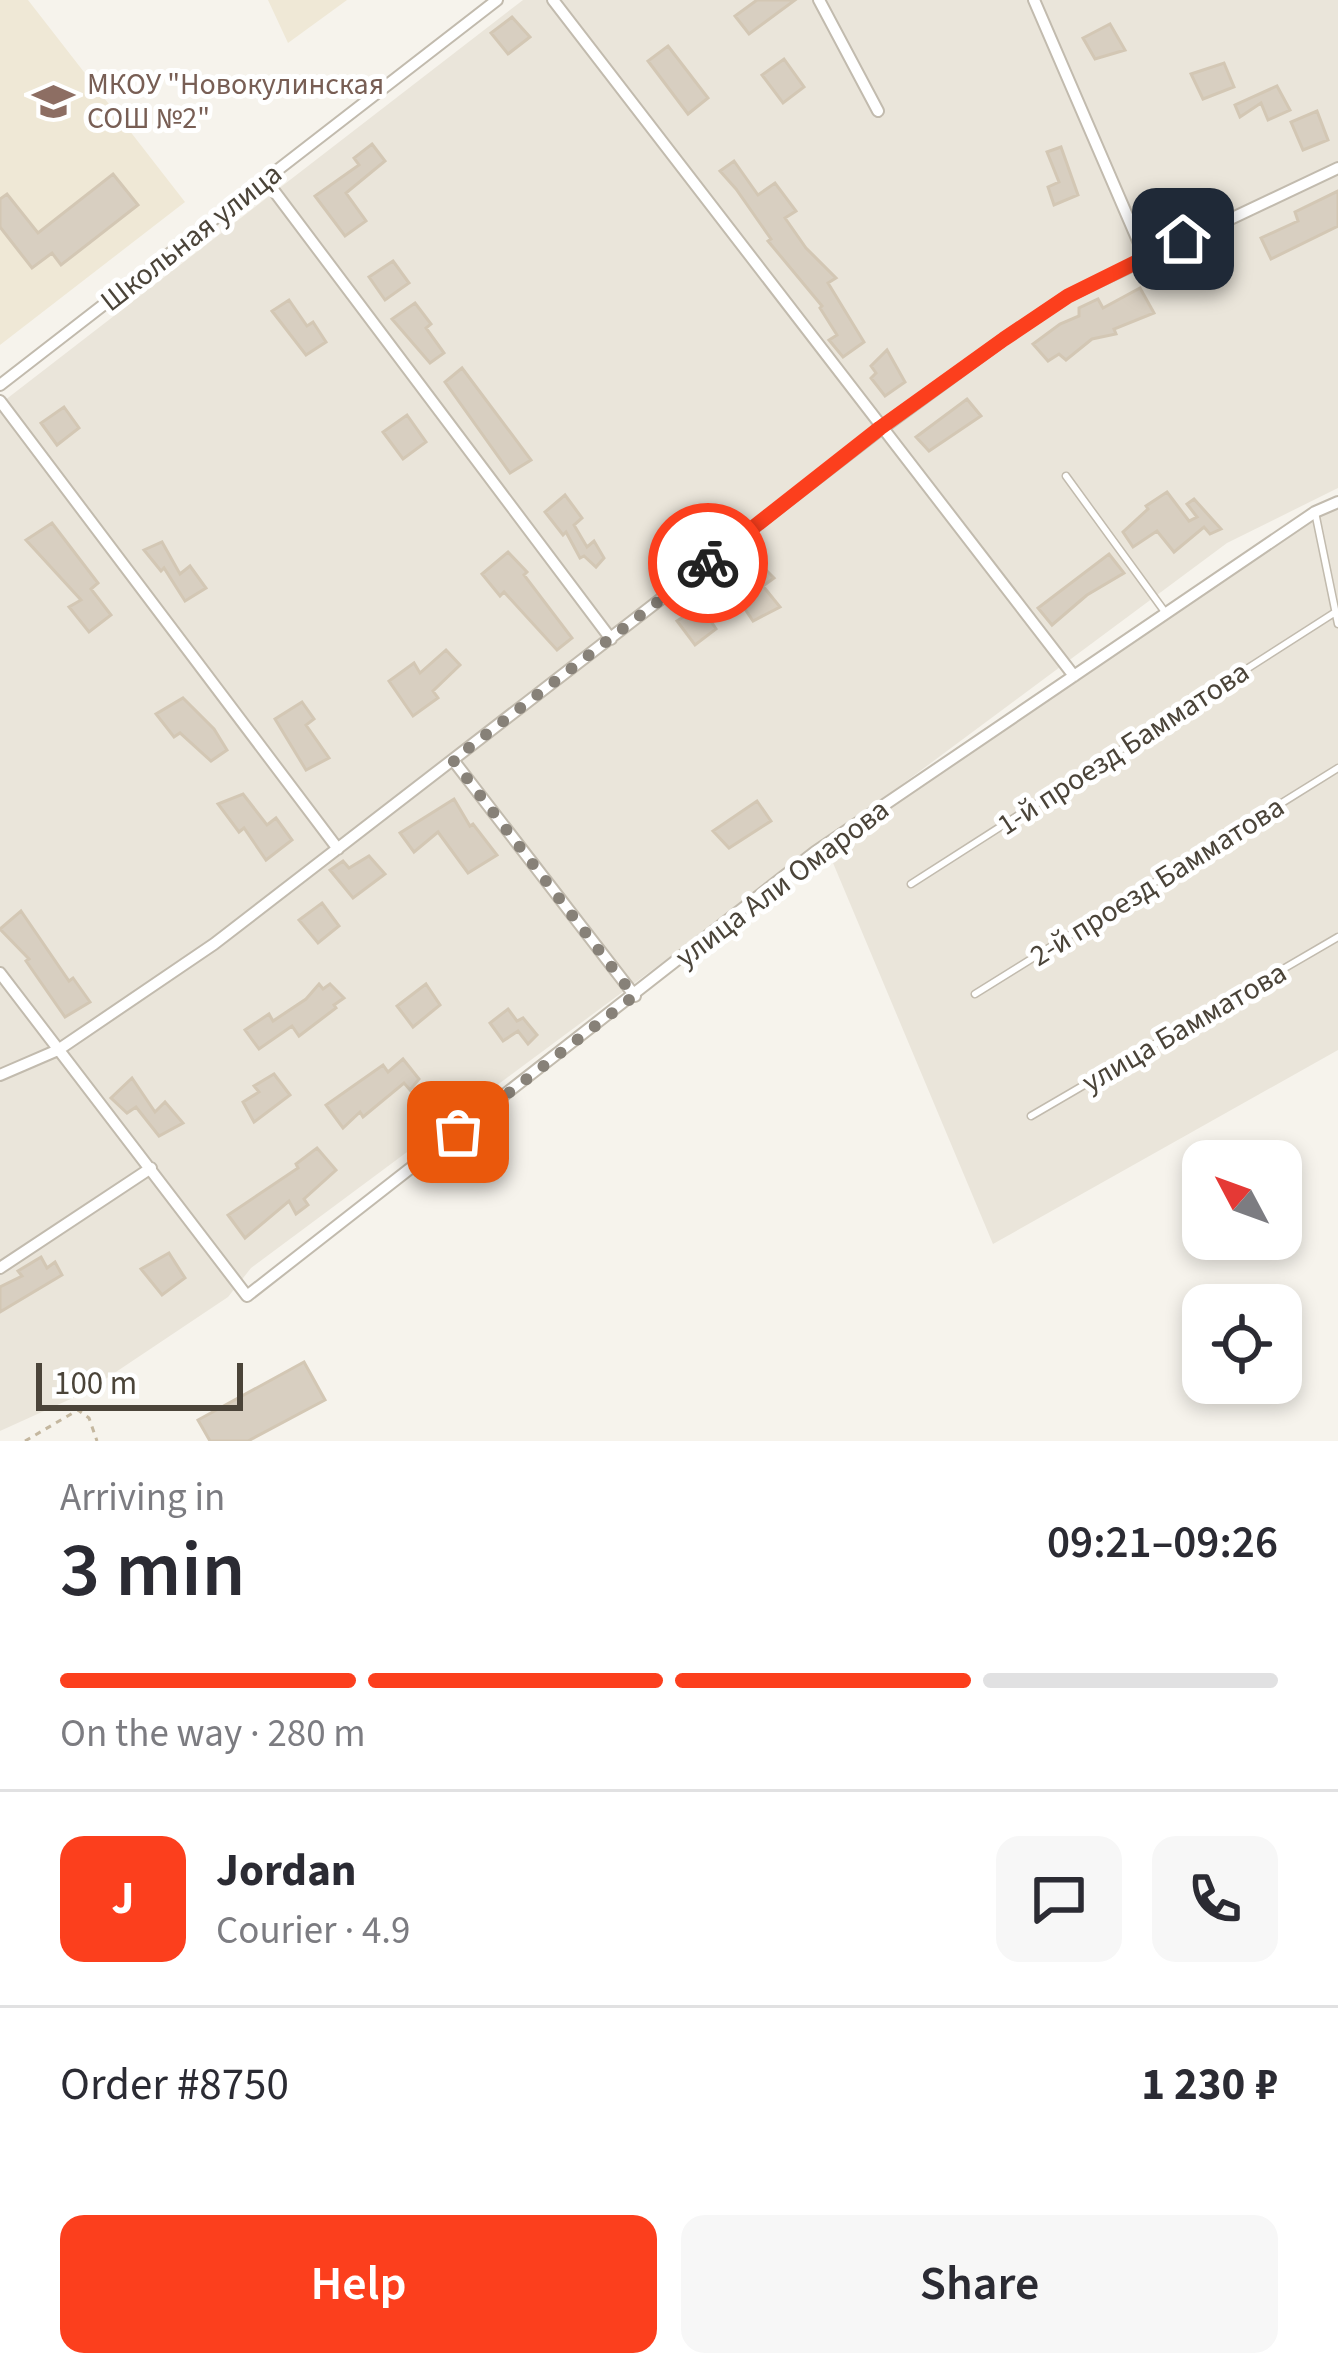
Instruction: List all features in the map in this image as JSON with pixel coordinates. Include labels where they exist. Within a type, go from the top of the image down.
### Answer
[{"type":"street","name":"Школьная улица","points":[[0,385],[496,0]]},
{"type":"street","points":[[553,0],[1074,676]]},
{"type":"street","points":[[819,0],[878,111]]},
{"type":"street","points":[[1034,0],[1144,257]]},
{"type":"street","points":[[0,1075],[58,1050],[214,944],[880,428],[1068,296],[1338,168]]},
{"type":"street","points":[[266,179],[611,639]]},
{"type":"street","points":[[0,401],[338,849]]},
{"type":"street","name":"улица Али Омарова","points":[[151,1168],[247,1296],[815,852],[1165,612],[1315,512],[1338,502]]},
{"type":"street","points":[[453,760],[634,996]]},
{"type":"street","points":[[0,974],[151,1168],[0,1268]]},
{"type":"lane","points":[[1066,476],[1165,612]]},
{"type":"lane","points":[[1315,512],[1338,624]]},
{"type":"lane","name":"1-й проезд Бамматова","points":[[911,884],[1334,613]]},
{"type":"lane","name":"2-й проезд Бамматова","points":[[975,994],[1338,768]]},
{"type":"lane","name":"улица Бамматова","points":[[1031,1116],[1338,937]]},
{"type":"path","points":[[25,1441],[78,1410],[89,1418],[98,1441]]},
{"type":"shaded area","name":"МКОУ \"Новокулинская СОШ №2\"","points":[[0,0],[28,0],[185,202],[0,345]]},
{"type":"shaded area","points":[[268,0],[347,0],[288,43]]},
{"type":"shaded area","points":[[523,0],[1338,0],[1338,488],[1227,543],[251,1268],[228,1297],[86,1392],[0,1431],[0,404]]},
{"type":"shaded area","points":[[1338,508],[1338,1050],[993,1244],[828,851],[1308,521]]},
{"type":"building","points":[[757,0],[795,0],[749,34],[735,16]]},
{"type":"building","points":[[512,17],[530,37],[508,54],[491,33]]},
{"type":"building","points":[[1110,24],[1125,50],[1095,59],[1083,38]]},
{"type":"building","points":[[668,46],[708,98],[688,114],[648,61]]},
{"type":"building","points":[[784,59],[804,87],[783,103],[762,75]]},
{"type":"building","points":[[1224,63],[1234,87],[1203,99],[1191,74]]},
{"type":"building","points":[[1277,86],[1290,110],[1268,120],[1261,103],[1240,117],[1235,105]]},
{"type":"building","points":[[1317,111],[1328,140],[1303,150],[1291,122]]},
{"type":"building","points":[[372,144],[385,161],[346,193],[366,221],[345,236],[315,196],[359,165],[354,158]]},
{"type":"building","points":[[1061,147],[1078,195],[1054,205],[1048,187],[1059,182],[1047,152]]},
{"type":"building","points":[[734,161],[758,195],[775,183],[796,211],[785,218],[836,278],[828,283],[864,342],[843,357],[829,340],[837,335],[822,306],[768,241],[771,239],[720,171]]},
{"type":"building","points":[[113,174],[138,205],[61,265],[52,253],[32,268],[0,227],[0,199],[7,194],[38,233]]},
{"type":"building","points":[[1338,191],[1338,226],[1271,259],[1261,238],[1298,221],[1295,212]]},
{"type":"building","points":[[393,261],[409,283],[385,300],[369,277]]},
{"type":"building","points":[[1140,288],[1154,313],[1114,329],[1116,334],[1092,339],[1066,360],[1059,354],[1048,361],[1033,344],[1079,316],[1079,308],[1098,299],[1103,308]]},
{"type":"building","points":[[289,300],[307,326],[313,322],[326,342],[306,355],[272,311]]},
{"type":"building","points":[[415,303],[444,353],[430,363],[392,319]]},
{"type":"building","points":[[887,350],[905,382],[885,396],[871,378],[876,373],[871,366]]},
{"type":"building","points":[[462,368],[531,460],[510,473],[445,382]]},
{"type":"building","points":[[967,399],[981,416],[929,451],[916,437]]},
{"type":"building","points":[[64,407],[79,428],[57,445],[41,423]]},
{"type":"building","points":[[407,415],[426,442],[403,459],[383,432]]},
{"type":"building","points":[[1167,492],[1189,521],[1197,517],[1187,504],[1194,499],[1221,529],[1210,534],[1204,527],[1174,552],[1157,531],[1133,547],[1123,532],[1146,506]]},
{"type":"building","points":[[565,495],[582,518],[574,525],[587,547],[594,541],[604,558],[596,567],[584,556],[580,558],[566,532],[563,535],[545,512]]},
{"type":"building","points":[[52,523],[98,583],[91,589],[111,615],[89,632],[69,607],[81,600],[26,540]]},
{"type":"building","points":[[162,542],[180,574],[190,566],[206,588],[185,601],[164,568],[161,571],[144,550]]},
{"type":"building","points":[[508,552],[572,638],[557,650],[482,574]]},
{"type":"building","points":[[1109,554],[1124,573],[1087,595],[1052,625],[1038,608]]},
{"type":"building","points":[[756,560],[774,578],[763,586],[780,607],[753,621],[743,606],[753,596],[736,577]]},
{"type":"building","points":[[701,606],[716,629],[695,645],[677,621]]},
{"type":"building","points":[[446,650],[460,665],[433,691],[438,698],[413,716],[389,681],[414,663],[420,673]]},
{"type":"building","points":[[183,698],[214,729],[227,750],[211,761],[180,733],[174,737],[156,714]]},
{"type":"building","points":[[302,702],[314,719],[306,725],[329,758],[306,770],[275,719]]},
{"type":"building","points":[[243,794],[267,825],[276,818],[292,840],[266,860],[244,828],[239,832],[218,804]]},
{"type":"building","points":[[454,799],[470,826],[497,855],[468,873],[438,832],[414,852],[400,833]]},
{"type":"building","points":[[757,801],[771,821],[729,848],[713,831]]},
{"type":"building","points":[[369,856],[385,874],[353,898],[330,870],[343,861],[349,868]]},
{"type":"building","points":[[322,903],[339,926],[318,943],[299,920]]},
{"type":"building","points":[[21,911],[69,981],[73,978],[90,1002],[65,1017],[26,961],[29,959],[0,929]]},
{"type":"building","points":[[319,984],[323,989],[330,984],[344,998],[336,1008],[299,1036],[292,1026],[259,1049],[245,1030],[269,1014],[273,1021]]},
{"type":"building","points":[[426,984],[440,1005],[413,1027],[397,1006]]},
{"type":"building","points":[[508,1009],[537,1035],[528,1044],[518,1031],[503,1041],[490,1023]]},
{"type":"building","points":[[403,1059],[419,1079],[410,1090],[404,1083],[343,1128],[326,1105],[383,1065],[388,1072]]},
{"type":"building","points":[[274,1074],[290,1095],[254,1122],[243,1102],[259,1092],[254,1086]]},
{"type":"building","points":[[132,1078],[155,1112],[165,1102],[183,1123],[159,1136],[136,1107],[127,1113],[111,1098]]},
{"type":"building","points":[[317,1148],[336,1170],[304,1199],[308,1205],[296,1214],[289,1201],[245,1238],[228,1215],[298,1168],[296,1164]]},
{"type":"building","points":[[169,1253],[185,1278],[162,1295],[141,1269]]},
{"type":"building","points":[[41,1257],[47,1268],[55,1262],[62,1275],[0,1312],[0,1287],[22,1276],[18,1271]]},
{"type":"building","points":[[304,1362],[325,1400],[248,1441],[210,1441],[198,1420]]},
{"type":"way so far","points":[[458,1132],[634,996],[453,760],[708,563]]},
{"type":"place","name":"МКОУ \"Новокулинская СОШ №2\"","points":[[53,101]]},
{"type":"route","points":[[708,563],[880,428],[1004,339],[1068,296],[1183,239]]}]
